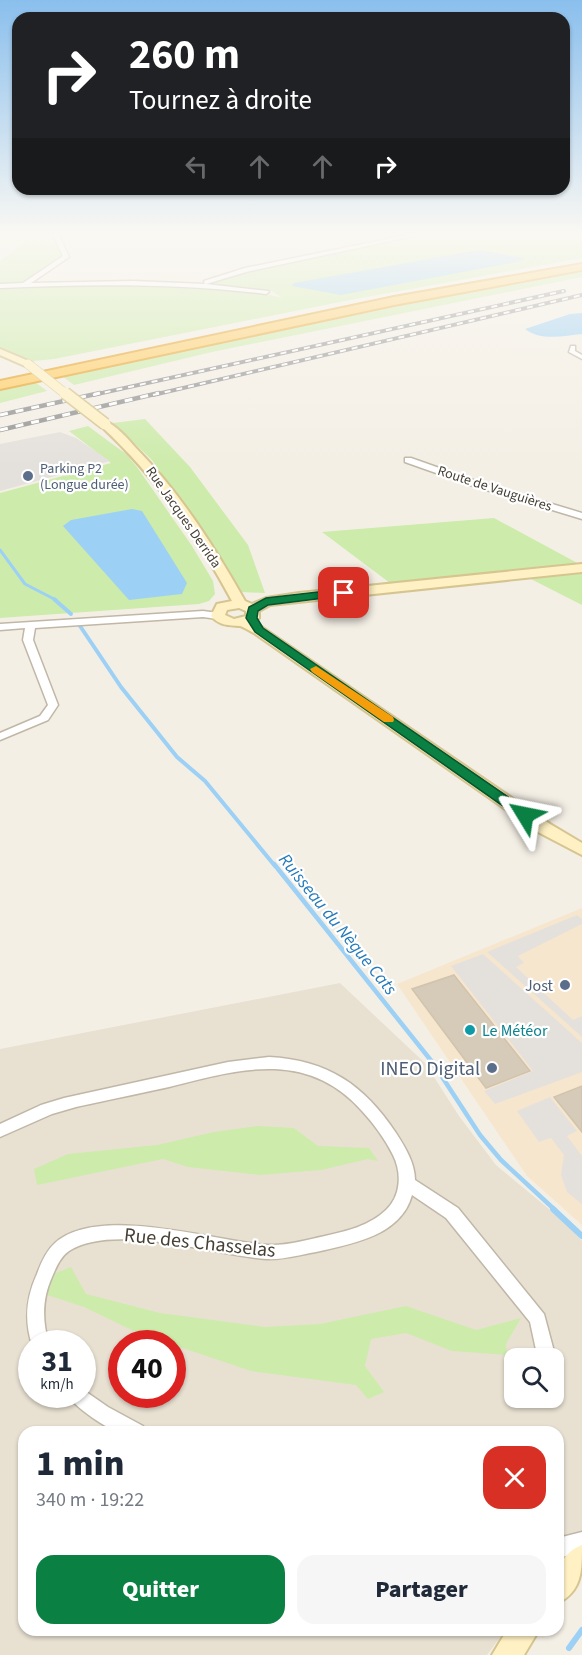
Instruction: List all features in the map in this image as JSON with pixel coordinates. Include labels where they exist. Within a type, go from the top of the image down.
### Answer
[{"type":"highway","points":[[0,379],[315,312]]},
{"type":"highway","points":[[0,385],[341,312]]},
{"type":"street","points":[[573,347],[571,351],[582,357]]},
{"type":"street","name":"Rue Jacques Derrida","points":[[0,352],[28,364],[133,448],[159,479],[224,573],[233,590],[239,614]]},
{"type":"street","name":"Route de Vauguières","points":[[408,460],[473,483],[582,516]]},
{"type":"street","points":[[0,627],[203,614],[239,614],[266,602],[299,597],[582,568]]},
{"type":"street","points":[[239,614],[544,828],[582,850]]},
{"type":"street","points":[[0,737],[44,718],[53,705],[28,640],[31,625]]},
{"type":"street","points":[[0,1131],[52,1108],[204,1074],[272,1062],[307,1067],[350,1088],[364,1101],[398,1151],[405,1166],[407,1182],[452,1213],[538,1319],[545,1348]]},
{"type":"street","name":"Rue des Chasselas","points":[[34,1330],[39,1286],[54,1255],[64,1245],[75,1240],[101,1234],[134,1232],[277,1253],[361,1235],[382,1224],[396,1211],[407,1182]]},
{"type":"street","points":[[96,1407],[126,1426]]},
{"type":"street","points":[[564,1546],[582,1542]]},
{"type":"street","points":[[564,1581],[582,1558]]},
{"type":"shaded area","name":"Parking P2 (Longue durée)","points":[[60,432],[76,438],[110,461],[0,491],[0,444]]},
{"type":"shaded area","points":[[582,908],[582,1225],[527,1176],[397,984]]},
{"type":"shaded area","points":[[577,915],[582,919],[582,924],[518,956],[524,963],[516,967],[573,1020],[582,1016],[582,1037],[487,952]]},
{"type":"shaded area","points":[[483,954],[582,1043],[582,1072],[495,1104],[484,1091],[533,1071],[451,966]]},
{"type":"shaded area","points":[[340,983],[425,1063],[459,1116],[496,1165],[567,1224],[582,1241],[582,1535],[564,1557],[564,1426],[18,1426],[18,1636],[501,1636],[487,1655],[0,1655],[0,1049]]},
{"type":"shaded area","points":[[550,1097],[577,1131],[567,1136],[582,1156],[582,1204],[567,1192],[561,1175],[564,1155],[551,1138],[539,1142],[517,1111]]},
{"type":"green space","points":[[0,312],[289,312],[54,359],[34,361],[0,350]]},
{"type":"green space","points":[[369,312],[408,312],[212,352],[74,385],[62,376]]},
{"type":"green space","points":[[35,382],[47,391],[0,403],[0,389]]},
{"type":"green space","points":[[145,419],[190,467],[248,545],[265,593],[241,592],[213,547],[152,460],[113,423]]},
{"type":"green space","points":[[88,426],[126,454],[192,546],[213,581],[215,594],[209,601],[199,604],[0,618],[0,493],[111,463],[69,431]]},
{"type":"green space","points":[[494,518],[581,565],[390,583],[322,532]]},
{"type":"green space","points":[[582,569],[582,605],[523,575]]},
{"type":"green space","points":[[257,1126],[294,1128],[318,1146],[369,1148],[378,1161],[368,1159],[321,1170],[260,1175],[188,1167],[163,1159],[37,1185],[34,1169],[68,1154],[157,1145],[214,1132]]},
{"type":"green space","points":[[71,1267],[86,1294],[160,1313],[265,1327],[320,1324],[406,1306],[476,1330],[521,1318],[506,1344],[506,1348],[504,1348],[504,1355],[452,1351],[406,1333],[371,1339],[365,1366],[384,1392],[368,1399],[356,1385],[251,1371],[186,1349],[186,1330],[132,1330],[84,1307],[47,1295],[53,1274]]},
{"type":"water","points":[[582,313],[582,334],[545,336],[525,329],[570,314]]},
{"type":"water","points":[[132,509],[142,511],[187,583],[182,594],[129,600],[63,526],[71,520]]},
{"type":"building","name":"Le Météor","points":[[454,975],[530,1071],[486,1088],[412,989]]},
{"type":"building","points":[[582,1086],[582,1132],[554,1097]]},
{"type":"waterway","name":"Ruisseau du Nègue Cats","points":[[0,550],[25,584],[56,600]]},
{"type":"waterway","name":"Ruisseau du Nègue Cats","points":[[54,599],[71,614]]},
{"type":"waterway","name":"Ruisseau du Nègue Cats","points":[[78,623],[121,687],[177,757],[205,781],[275,866]]},
{"type":"waterway","name":"Ruisseau du Nègue Cats","points":[[274,864],[433,1063],[480,1135],[501,1160],[555,1210]]},
{"type":"waterway","name":"Ruisseau du Nègue Cats","points":[[553,1209],[582,1236]]},
{"type":"waterway","points":[[569,1648],[582,1630]]},
{"type":"railway","points":[[93,395],[468,312]]},
{"type":"railway","points":[[153,395],[508,312]]},
{"type":"railway","points":[[0,415],[100,393]]},
{"type":"railway","points":[[0,430],[159,393]]},
{"type":"slow traffic","points":[[316,669],[388,720]]},
{"type":"place","name":"Parking P2 (Longue durée)","points":[[28,476]]},
{"type":"place","name":"Jost","points":[[565,985]]},
{"type":"place","name":"Le Météor","points":[[470,1030]]},
{"type":"place","name":"INEO Digital","points":[[492,1068]]},
{"type":"route","points":[[344,593],[266,602],[253,609],[252,618],[259,630],[525,815]]}]
